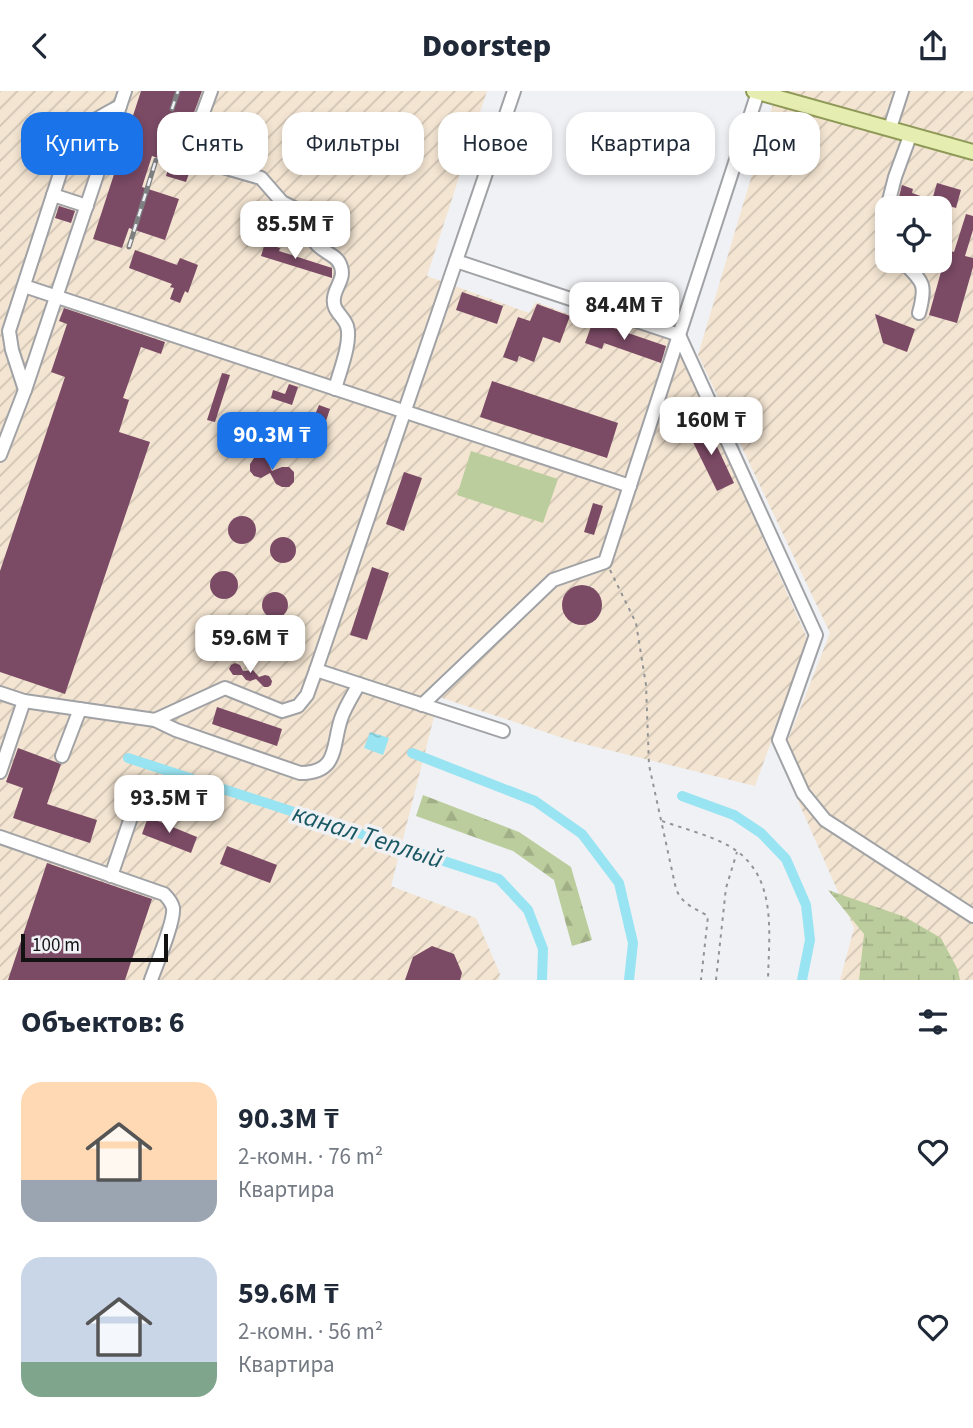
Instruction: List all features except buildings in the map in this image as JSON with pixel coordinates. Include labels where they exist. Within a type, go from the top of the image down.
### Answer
[{"type":"main road","points":[[756,92],[973,152]]},
{"type":"street","points":[[0,455],[57,297],[125,91]]},
{"type":"street","points":[[211,91],[192,143],[197,150],[209,163],[261,178],[282,202],[310,216],[313,239],[323,251],[334,256],[341,266],[342,278],[334,298],[335,311],[346,324],[349,337],[335,389]]},
{"type":"street","points":[[155,720],[225,688],[282,711],[298,706],[307,695],[514,91]]},
{"type":"street","points":[[890,128],[902,91]]},
{"type":"street","points":[[422,705],[553,580],[605,562],[756,92]]},
{"type":"street","points":[[25,390],[9,331],[67,152],[91,121],[120,106]]},
{"type":"street","points":[[890,196],[910,136]]},
{"type":"street","points":[[53,195],[87,206]]},
{"type":"street","points":[[456,261],[679,334],[816,635],[779,740],[803,793],[825,820],[973,916]]},
{"type":"street","points":[[913,273],[925,292],[919,313]]},
{"type":"street","points":[[24,286],[630,486]]},
{"type":"street","points":[[316,670],[503,731]]},
{"type":"street","points":[[0,693],[24,701],[155,720],[176,730],[300,773],[313,773],[326,766],[333,755],[341,717],[359,684]]},
{"type":"street","points":[[0,772],[24,701]]},
{"type":"street","points":[[62,756],[80,709]]},
{"type":"street","points":[[111,876],[140,791]]},
{"type":"street","points":[[0,837],[164,894],[174,910],[151,980]]},
{"type":"path","points":[[605,562],[636,623],[646,685],[649,765],[676,889],[680,899],[708,915],[701,980]]},
{"type":"path","points":[[661,821],[727,844],[752,864],[766,894],[769,925],[768,980]]},
{"type":"path","points":[[716,980],[726,888],[737,851]]},
{"type":"shaded area","points":[[0,91],[487,91],[480,112],[438,112],[438,175],[460,175],[427,276],[529,313],[536,302],[585,320],[595,313],[665,335],[683,359],[808,640],[755,786],[572,741],[439,697],[391,886],[476,918],[500,974],[498,980],[0,980]]},
{"type":"shaded area","points":[[777,91],[973,91],[973,980],[840,980],[854,928],[780,760],[830,633],[698,355],[752,175],[820,175],[820,112],[771,112]]},
{"type":"green space","points":[[471,451],[558,479],[543,523],[457,495]]},
{"type":"green space","points":[[423,795],[519,832],[571,867],[592,940],[572,946],[554,880],[513,851],[416,816]]},
{"type":"green space","points":[[828,890],[905,917],[941,938],[958,970],[960,980],[859,980],[864,934]]},
{"type":"water","points":[[370,732],[389,738],[383,755],[364,748]]},
{"type":"waterway","name":"канал Теплый","points":[[412,753],[535,801],[582,834],[619,883],[633,943],[629,980]]},
{"type":"waterway","name":"канал Теплый","points":[[128,758],[499,879],[528,910],[543,949],[542,980]]},
{"type":"waterway","points":[[682,796],[734,815],[761,833],[786,859],[806,905],[810,940],[802,980]]},
{"type":"railway","points":[[172,109],[178,91]]},
{"type":"railway","points":[[129,247],[156,160]]}]
